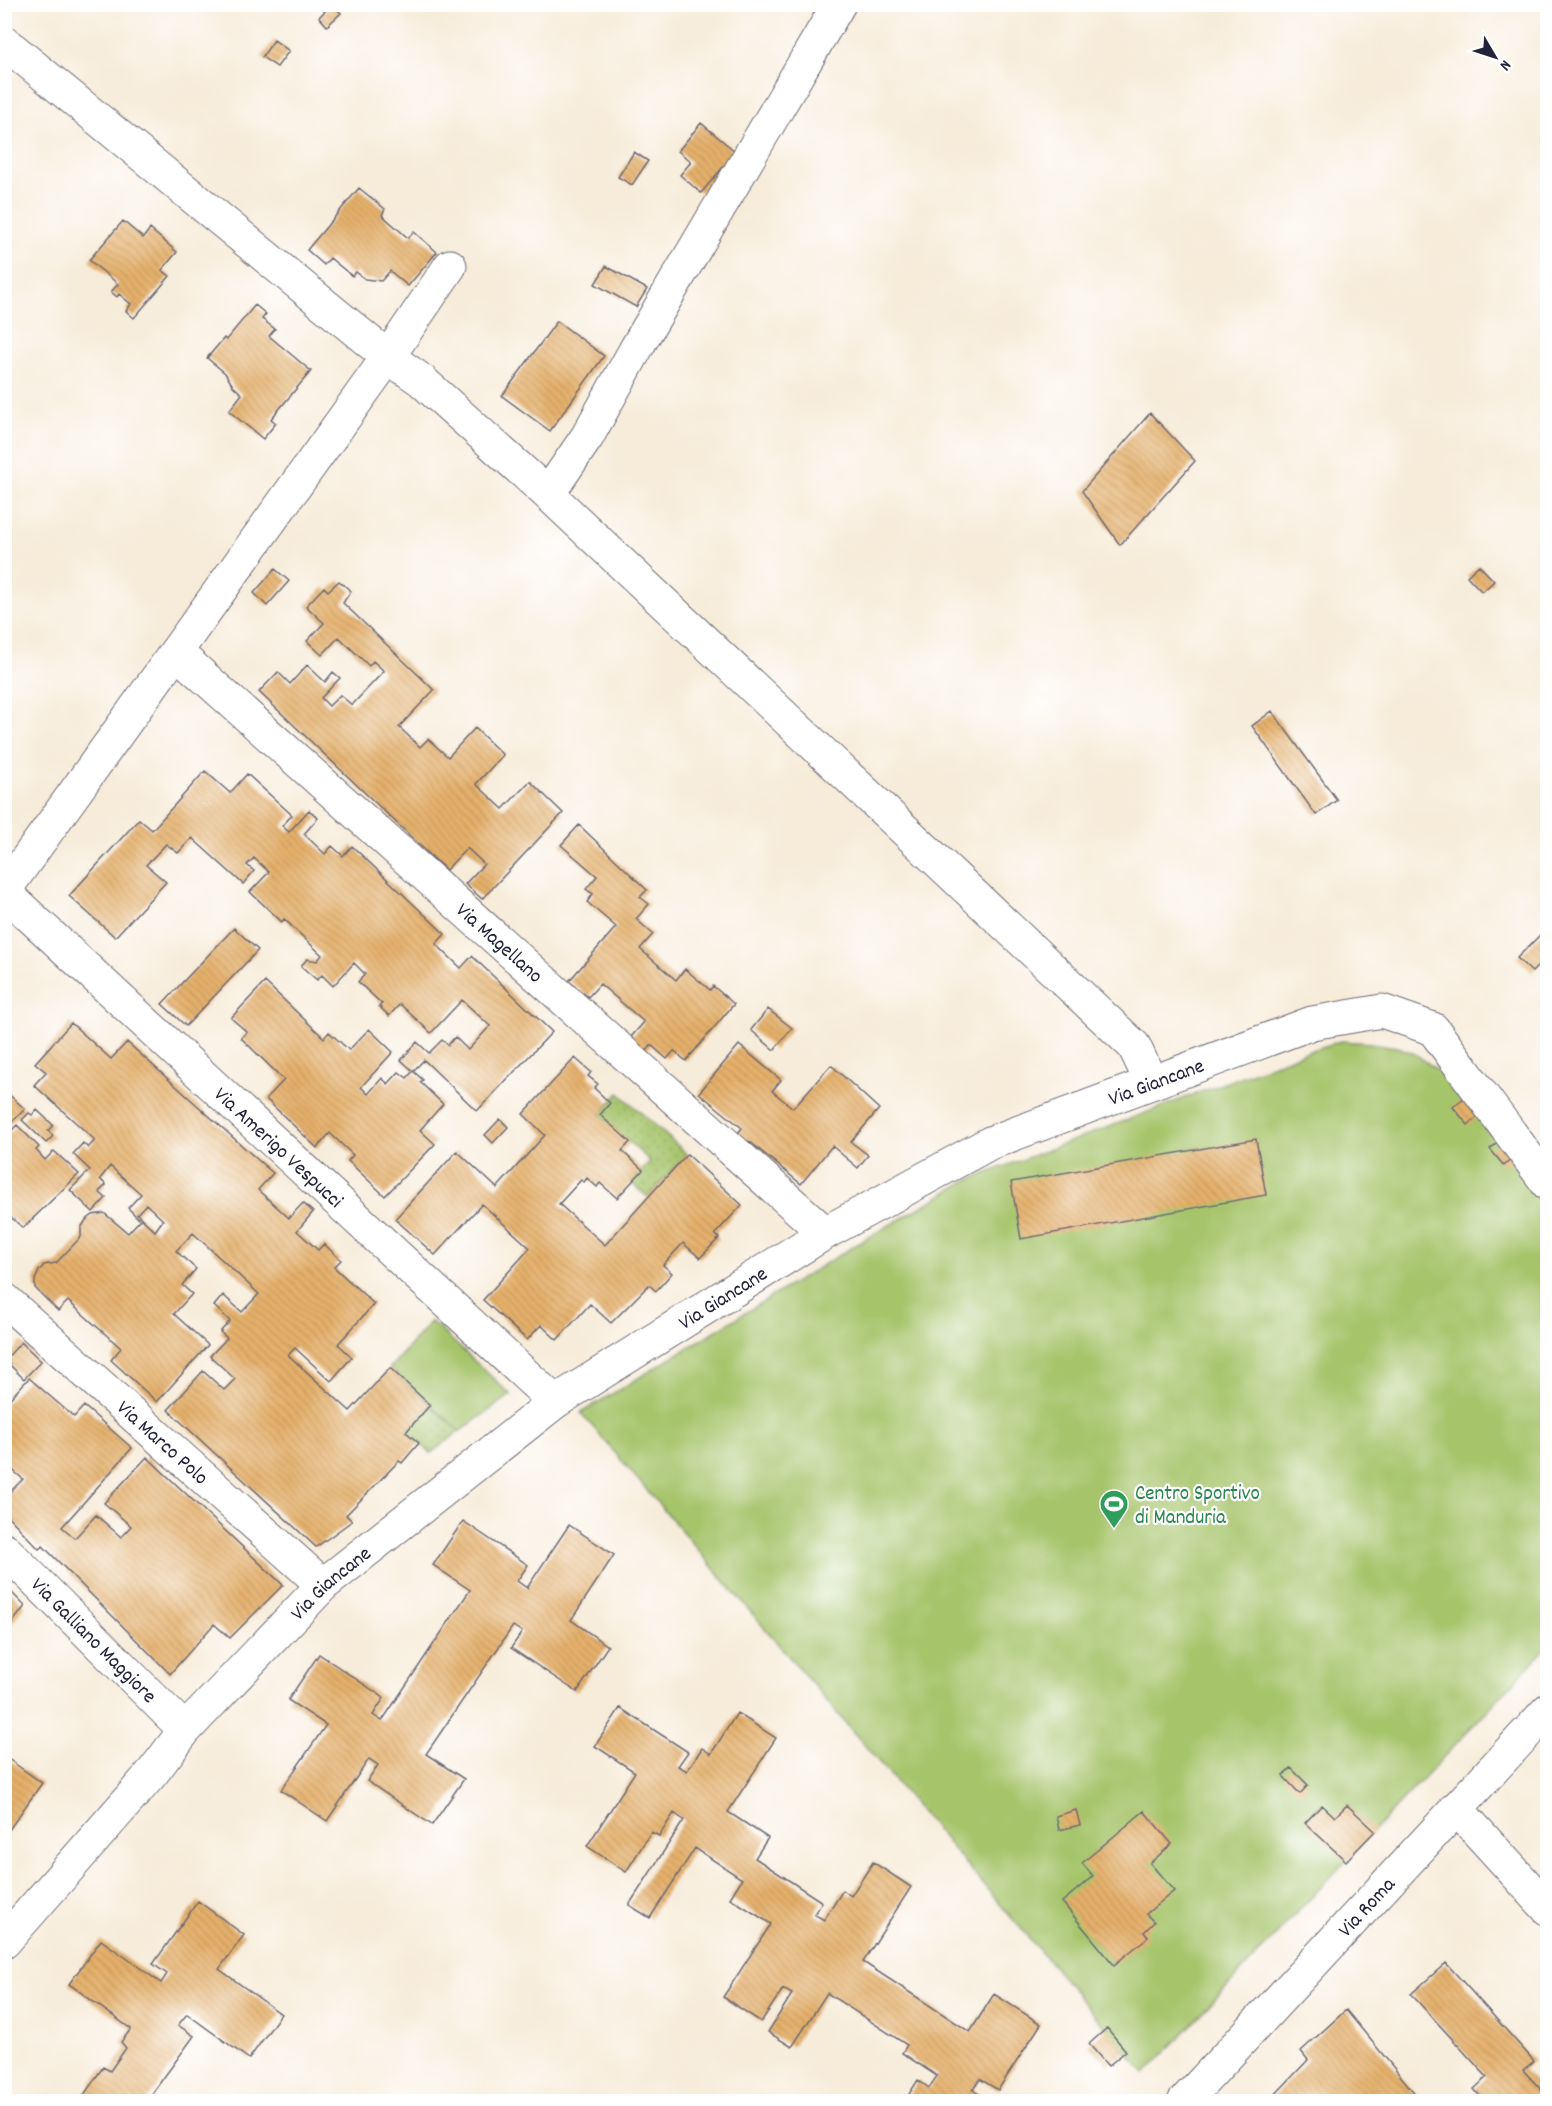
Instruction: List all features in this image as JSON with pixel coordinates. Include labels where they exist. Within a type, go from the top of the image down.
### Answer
[{"type":"street","points":[[548,494],[587,437],[637,347],[839,4]]},
{"type":"street","points":[[4,42],[388,357],[421,380],[548,494],[1134,1046],[1151,1082]]},
{"type":"street","points":[[4,891],[388,357],[450,266]]},
{"type":"street","name":"Via Magellano","points":[[176,652],[825,1233]]},
{"type":"street","name":"Via Amerigo Vespucci","points":[[4,891],[555,1402]]},
{"type":"street","name":"Via Giancane","points":[[4,1942],[153,1772],[185,1730],[323,1585],[555,1402],[825,1233],[990,1143],[1312,1023],[1382,1011],[1433,1029],[1548,1184]]},
{"type":"street","name":"Via Marco Polo","points":[[4,1299],[323,1585]]},
{"type":"street","name":"Via Galliano Maggiore","points":[[4,1549],[185,1730]]},
{"type":"street","name":"Via Roma","points":[[1184,2102],[1548,1710]]},
{"type":"street","points":[[1456,1808],[1548,1909]]},
{"type":"green space","name":"Centro Sportivo di Manduria","points":[[1341,1041],[1397,1047],[1415,1054],[1465,1090],[1547,1200],[1547,1647],[1145,2074],[581,1413],[869,1237],[966,1181],[1306,1052]]},
{"type":"green space","points":[[619,1093],[687,1154],[648,1197],[631,1183],[650,1161],[600,1115]]},
{"type":"green space","points":[[431,1321],[511,1395],[460,1431],[390,1368]]},
{"type":"green space","points":[[430,1405],[460,1431],[431,1453],[406,1432]]},
{"type":"building","points":[[332,4],[341,13],[327,26],[319,17]]},
{"type":"building","points":[[274,40],[289,51],[277,67],[262,57]]},
{"type":"building","points":[[701,123],[736,152],[701,193],[680,175],[691,162],[678,151]]},
{"type":"building","points":[[634,152],[648,161],[632,185],[618,177]]},
{"type":"building","points":[[359,188],[385,209],[382,215],[408,238],[414,232],[437,252],[408,286],[390,271],[381,281],[365,279],[356,272],[352,276],[330,258],[324,265],[307,250]]},
{"type":"building","points":[[123,221],[143,238],[150,229],[177,252],[162,270],[170,276],[134,318],[126,311],[131,304],[119,294],[117,297],[111,292],[118,284],[89,260]]},
{"type":"building","points":[[606,266],[647,289],[636,307],[595,284]]},
{"type":"building","points":[[255,305],[266,314],[262,319],[275,329],[269,336],[311,371],[271,419],[276,423],[263,439],[229,411],[242,394],[233,386],[225,373],[207,358],[224,338],[226,340]]},
{"type":"building","points":[[557,321],[604,356],[550,431],[502,396]]},
{"type":"building","points":[[1150,413],[1195,461],[1120,545],[1082,491]]},
{"type":"building","points":[[1479,565],[1494,581],[1482,592],[1467,576]]},
{"type":"building","points":[[275,569],[289,581],[267,606],[254,593]]},
{"type":"building","points":[[339,581],[351,591],[343,603],[434,690],[399,727],[420,747],[428,739],[448,757],[475,728],[503,755],[476,784],[503,809],[530,781],[563,813],[482,899],[465,884],[484,864],[467,848],[446,870],[259,692],[278,672],[290,684],[307,665],[325,682],[333,672],[340,678],[321,698],[329,706],[340,695],[352,705],[384,671],[373,661],[369,666],[339,637],[322,655],[307,641],[324,623],[306,606],[324,587],[328,591]]},
{"type":"building","points":[[1272,711],[1337,800],[1316,815],[1252,726]]},
{"type":"building","points":[[205,771],[230,793],[247,774],[292,815],[282,826],[289,832],[309,810],[318,818],[304,834],[325,854],[332,846],[343,856],[352,846],[445,934],[436,944],[461,968],[472,956],[552,1032],[477,1111],[424,1060],[413,1071],[401,1060],[417,1042],[429,1053],[442,1040],[448,1045],[455,1037],[468,1050],[490,1026],[462,1000],[431,1033],[400,1004],[389,1016],[379,1006],[382,1004],[358,982],[365,974],[354,963],[333,986],[322,975],[317,980],[301,966],[307,959],[317,961],[322,955],[284,919],[282,922],[250,892],[269,872],[254,858],[247,865],[254,871],[243,884],[192,838],[178,853],[166,844],[146,865],[166,882],[115,937],[69,896],[139,819],[152,830]]},
{"type":"building","points":[[579,825],[647,890],[640,897],[649,904],[636,919],[653,934],[640,949],[676,980],[685,969],[710,990],[713,986],[734,1004],[686,1061],[674,1051],[667,1059],[651,1045],[647,1051],[631,1037],[644,1022],[600,984],[588,997],[569,981],[616,927],[587,902],[593,894],[586,889],[597,876],[561,845]]},
{"type":"building","points":[[1548,927],[1548,956],[1532,972],[1517,958]]},
{"type":"building","points":[[234,928],[258,950],[186,1026],[162,1004]]},
{"type":"building","points":[[265,982],[324,1038],[329,1032],[349,1050],[369,1029],[393,1052],[361,1087],[368,1094],[382,1078],[388,1084],[399,1072],[407,1078],[413,1071],[423,1080],[420,1082],[443,1104],[420,1130],[435,1144],[385,1196],[348,1161],[353,1155],[330,1133],[317,1148],[266,1099],[284,1080],[241,1038],[247,1032],[231,1018]]},
{"type":"building","points":[[768,1009],[792,1028],[774,1050],[751,1030]]},
{"type":"building","points":[[71,1023],[111,1059],[127,1042],[273,1173],[258,1190],[289,1218],[303,1203],[313,1212],[297,1231],[318,1250],[324,1244],[341,1260],[334,1267],[374,1304],[338,1344],[352,1357],[331,1381],[295,1348],[288,1355],[350,1411],[390,1368],[430,1405],[406,1432],[419,1443],[402,1463],[399,1461],[346,1515],[352,1521],[316,1547],[168,1410],[203,1371],[224,1390],[235,1379],[210,1356],[227,1338],[220,1332],[230,1321],[214,1306],[223,1295],[242,1312],[259,1294],[193,1233],[176,1251],[196,1269],[182,1285],[192,1294],[174,1314],[208,1345],[157,1402],[111,1360],[121,1348],[68,1301],[58,1311],[35,1288],[35,1280],[39,1271],[44,1265],[56,1263],[81,1237],[81,1228],[93,1215],[104,1213],[128,1233],[140,1220],[128,1208],[141,1194],[110,1166],[100,1179],[106,1185],[99,1192],[106,1198],[93,1212],[70,1190],[90,1170],[73,1154],[83,1143],[88,1148],[95,1140],[34,1085],[46,1072],[35,1063]],"holes":[[[146,1204],[163,1220],[155,1231],[137,1214]]]},
{"type":"building","points":[[739,1045],[781,1080],[772,1091],[793,1108],[831,1065],[879,1109],[851,1142],[868,1155],[858,1168],[832,1146],[801,1184],[749,1141],[745,1146],[735,1137],[742,1128],[699,1093]]},
{"type":"building","points":[[575,1058],[591,1072],[588,1076],[598,1084],[594,1088],[610,1103],[600,1115],[630,1142],[622,1151],[643,1170],[617,1198],[600,1183],[597,1187],[587,1178],[584,1182],[581,1180],[559,1204],[605,1245],[687,1154],[742,1205],[715,1234],[719,1238],[700,1258],[683,1243],[663,1265],[672,1273],[656,1291],[649,1285],[611,1323],[590,1304],[557,1340],[541,1325],[527,1340],[483,1300],[530,1248],[482,1204],[435,1255],[395,1219],[457,1151],[497,1188],[545,1135],[523,1114]]},
{"type":"building","points":[[4,1090],[25,1109],[4,1130]]},
{"type":"building","points":[[1466,1096],[1481,1114],[1468,1125],[1453,1107]]},
{"type":"building","points":[[37,1110],[53,1125],[48,1131],[53,1136],[46,1143],[22,1120],[29,1113],[32,1115]]},
{"type":"building","points":[[500,1119],[508,1127],[493,1143],[485,1135]]},
{"type":"building","points":[[17,1125],[39,1147],[36,1150],[45,1160],[54,1151],[79,1174],[23,1228],[4,1211],[4,1138]]},
{"type":"building","points":[[1256,1139],[1266,1195],[1021,1239],[1011,1182]]},
{"type":"building","points":[[1502,1139],[1515,1156],[1504,1166],[1490,1149]]},
{"type":"building","points":[[21,1342],[41,1361],[24,1379],[5,1360]]},
{"type":"building","points":[[29,1378],[74,1417],[84,1406],[132,1448],[62,1527],[75,1538],[96,1515],[121,1537],[131,1526],[104,1503],[147,1457],[283,1585],[230,1638],[214,1624],[170,1674],[43,1546],[39,1549],[4,1512],[4,1485],[11,1491],[23,1479],[4,1463],[4,1405]]},
{"type":"building","points":[[463,1521],[528,1565],[517,1581],[527,1588],[569,1525],[614,1555],[571,1620],[608,1646],[577,1692],[511,1648],[522,1632],[513,1626],[426,1754],[464,1779],[432,1825],[367,1781],[378,1765],[369,1759],[327,1821],[281,1790],[326,1725],[288,1700],[319,1654],[384,1698],[373,1715],[382,1721],[470,1590],[433,1565]]},
{"type":"building","points":[[4,1585],[25,1606],[4,1634]]},
{"type":"building","points":[[620,1708],[688,1752],[678,1766],[687,1771],[702,1748],[711,1754],[737,1713],[776,1738],[728,1812],[768,1838],[755,1858],[822,1902],[814,1914],[824,1920],[843,1890],[851,1896],[873,1862],[911,1887],[863,1962],[970,2032],[994,1994],[1041,2024],[998,2090],[980,2079],[973,2090],[990,2102],[904,2102],[918,2080],[929,2088],[937,2076],[902,2053],[907,2045],[827,1993],[792,2047],[768,2032],[792,1994],[783,1989],[761,2022],[723,1997],[771,1924],[730,1898],[742,1879],[695,1848],[650,1918],[629,1905],[684,1820],[674,1813],[659,1836],[651,1832],[626,1872],[587,1846],[635,1772],[595,1746]]},
{"type":"building","points":[[4,1756],[42,1783],[4,1837]]},
{"type":"building","points":[[1291,1768],[1308,1785],[1300,1794],[1283,1776]]},
{"type":"building","points":[[1322,1805],[1335,1817],[1347,1805],[1375,1831],[1346,1861],[1305,1823]]},
{"type":"building","points":[[1076,1810],[1080,1825],[1059,1830],[1056,1816]]},
{"type":"building","points":[[1144,1811],[1172,1844],[1150,1863],[1174,1891],[1146,1914],[1154,1922],[1144,1932],[1148,1937],[1114,1965],[1062,1902],[1093,1876],[1082,1863]]},
{"type":"building","points":[[198,1901],[244,1935],[219,1969],[281,2014],[249,2059],[187,2014],[178,2025],[194,2036],[146,2102],[79,2102],[103,2067],[110,2071],[126,2048],[121,2042],[131,2029],[69,1984],[101,1940],[161,1983],[167,1974],[153,1964]]},
{"type":"building","points":[[1446,1963],[1534,2061],[1523,2070],[1548,2097],[1548,2102],[1485,2102],[1474,2089],[1487,2077],[1411,1994]]},
{"type":"building","points":[[1346,2010],[1422,2102],[1268,2102],[1308,2060],[1301,2051]]},
{"type":"building","points":[[1107,2028],[1126,2051],[1108,2066],[1089,2044]]},
{"type":"place","name":"Centro Sportivo di Manduria","points":[[1114,1530]]}]
